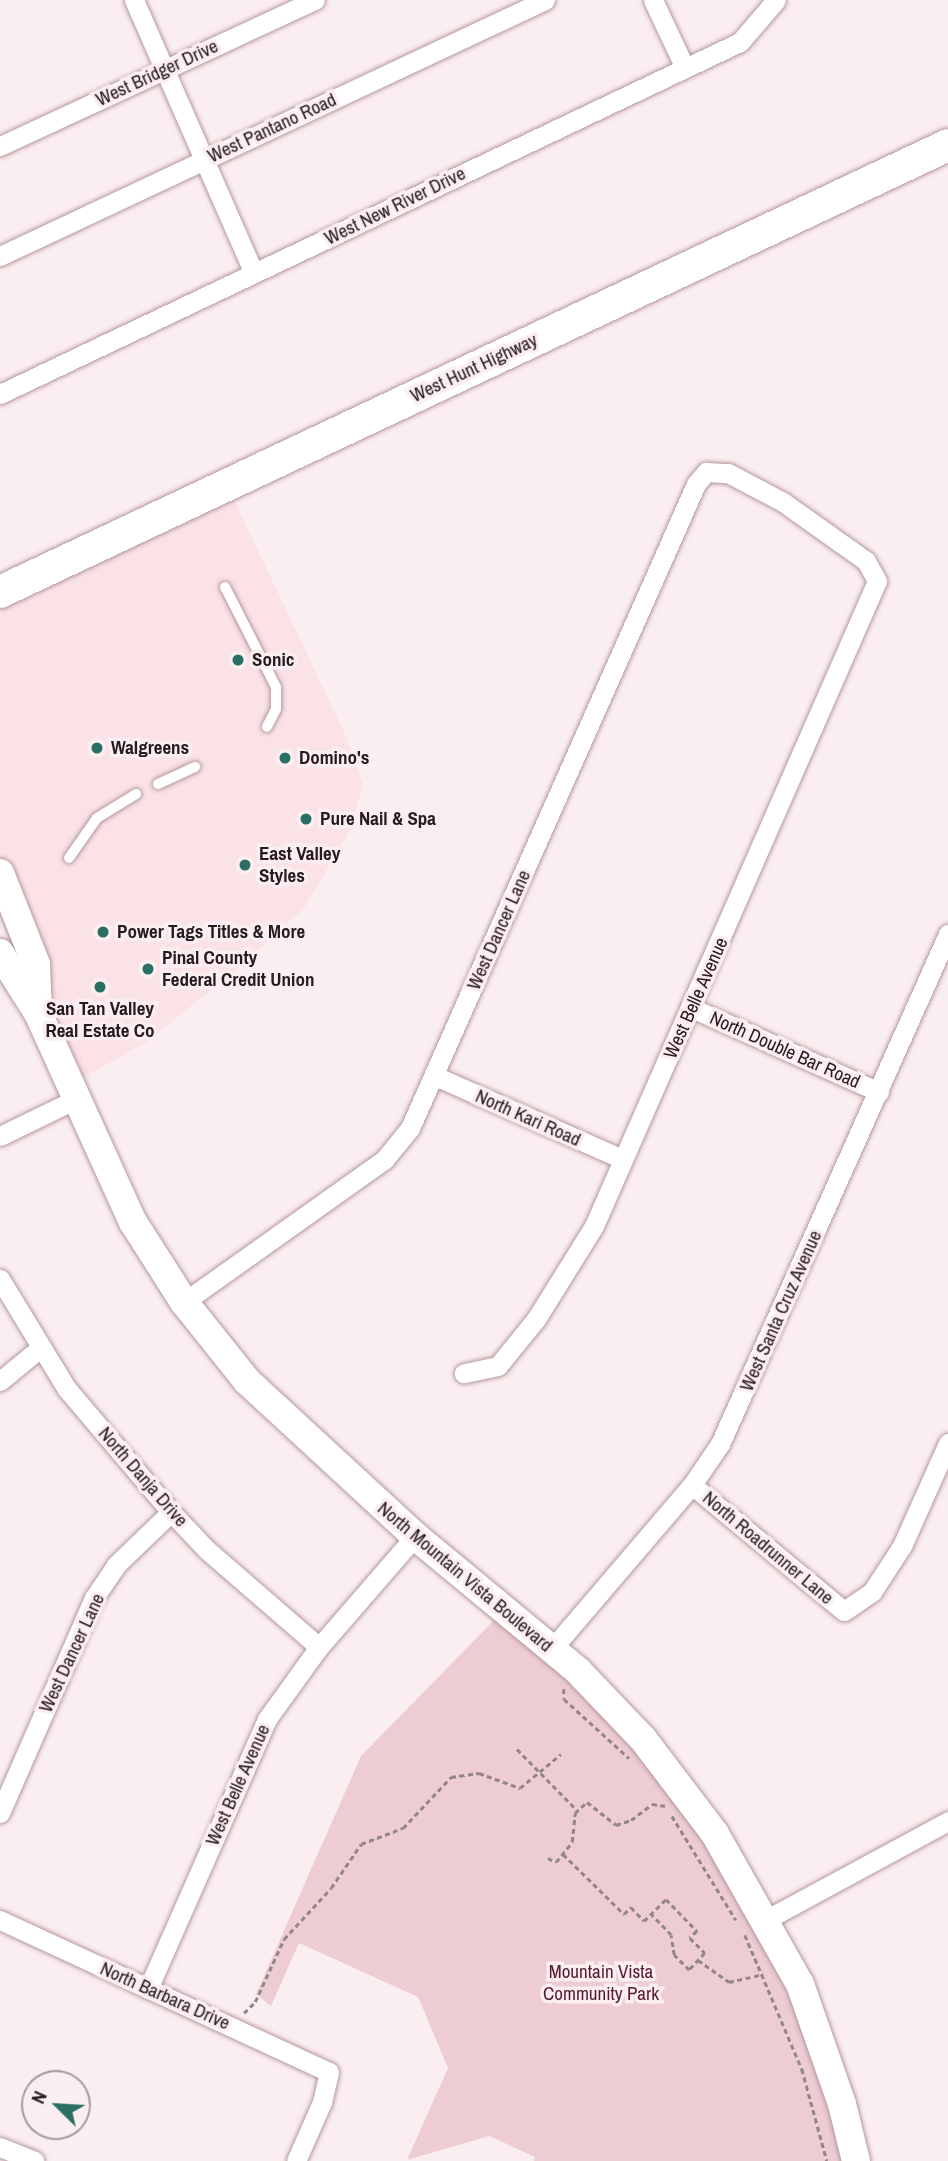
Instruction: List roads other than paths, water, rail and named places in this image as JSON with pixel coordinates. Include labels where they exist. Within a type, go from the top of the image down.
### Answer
[{"type":"main road","name":"West Hunt Highway","points":[[0,592],[948,145]]},
{"type":"street","points":[[134,0],[254,273]]},
{"type":"street","name":"West Bridger Drive","points":[[0,146],[315,0]]},
{"type":"street","name":"West Pantano Road","points":[[0,256],[545,0]]},
{"type":"street","points":[[653,0],[685,68]]},
{"type":"street","name":"West New River Drive","points":[[0,394],[740,42],[776,0]]},
{"type":"street","name":"West Belle Avenue","points":[[464,1373],[498,1366],[536,1319],[594,1226],[692,1008],[877,581],[866,561],[783,502],[728,473],[706,472]]},
{"type":"street","name":"West Dancer Lane","points":[[184,1302],[384,1160],[410,1128],[695,484],[706,472]]},
{"type":"street","name":"North Mountain Vista Boulevard","points":[[0,873],[36,964],[38,1013]]},
{"type":"street","name":"West Santa Cruz Avenue","points":[[551,1650],[692,1485],[720,1444],[948,934]]},
{"type":"street","name":"North Mountain Vista Boulevard","points":[[0,953],[11,978],[38,1013],[74,1100],[133,1222],[184,1302],[247,1381],[290,1426],[551,1650],[643,1739],[715,1834],[767,1919],[805,1996],[856,2161]]},
{"type":"street","name":"North Double Bar Road","points":[[692,1008],[879,1091]]},
{"type":"street","name":"North Kari Road","points":[[435,1076],[622,1159]]},
{"type":"street","points":[[0,1136],[74,1100]]},
{"type":"street","name":"North Danja Drive","points":[[0,1279],[39,1349],[171,1512],[207,1550],[319,1647]]},
{"type":"street","points":[[0,1381],[39,1349]]},
{"type":"street","name":"North Roadrunner Lane","points":[[692,1485],[844,1611],[872,1592],[902,1546],[948,1443]]},
{"type":"street","name":"West Dancer Lane","points":[[0,1813],[94,1598],[116,1565],[171,1512]]},
{"type":"street","name":"West Belle Avenue","points":[[148,1989],[267,1719],[319,1647],[415,1536]]},
{"type":"street","points":[[767,1919],[948,1821]]},
{"type":"street","name":"North Barbara Drive","points":[[0,1920],[329,2072],[322,2102],[296,2161]]},
{"type":"street","points":[[0,2147],[34,2161]]},
{"type":"lane","points":[[225,587],[276,687],[276,709],[267,727]]},
{"type":"lane","points":[[158,784],[195,767]]},
{"type":"lane","points":[[69,858],[97,818],[136,794]]},
{"type":"place","name":"Sonic","points":[[238,660]]},
{"type":"place","name":"Walgreens","points":[[97,748]]},
{"type":"place","name":"Domino's","points":[[285,758]]},
{"type":"place","name":"Pure Nail & Spa","points":[[306,819]]},
{"type":"place","name":"East Valley Styles","points":[[245,865]]},
{"type":"place","name":"Power Tags Titles & More","points":[[103,932]]},
{"type":"place","name":"Pinal County Federal Credit Union","points":[[148,969]]},
{"type":"place","name":"San Tan Valley Real Estate Co","points":[[100,987]]},
{"type":"park label","name":"Mountain Vista Community Park","points":[[601,1983]]}]
